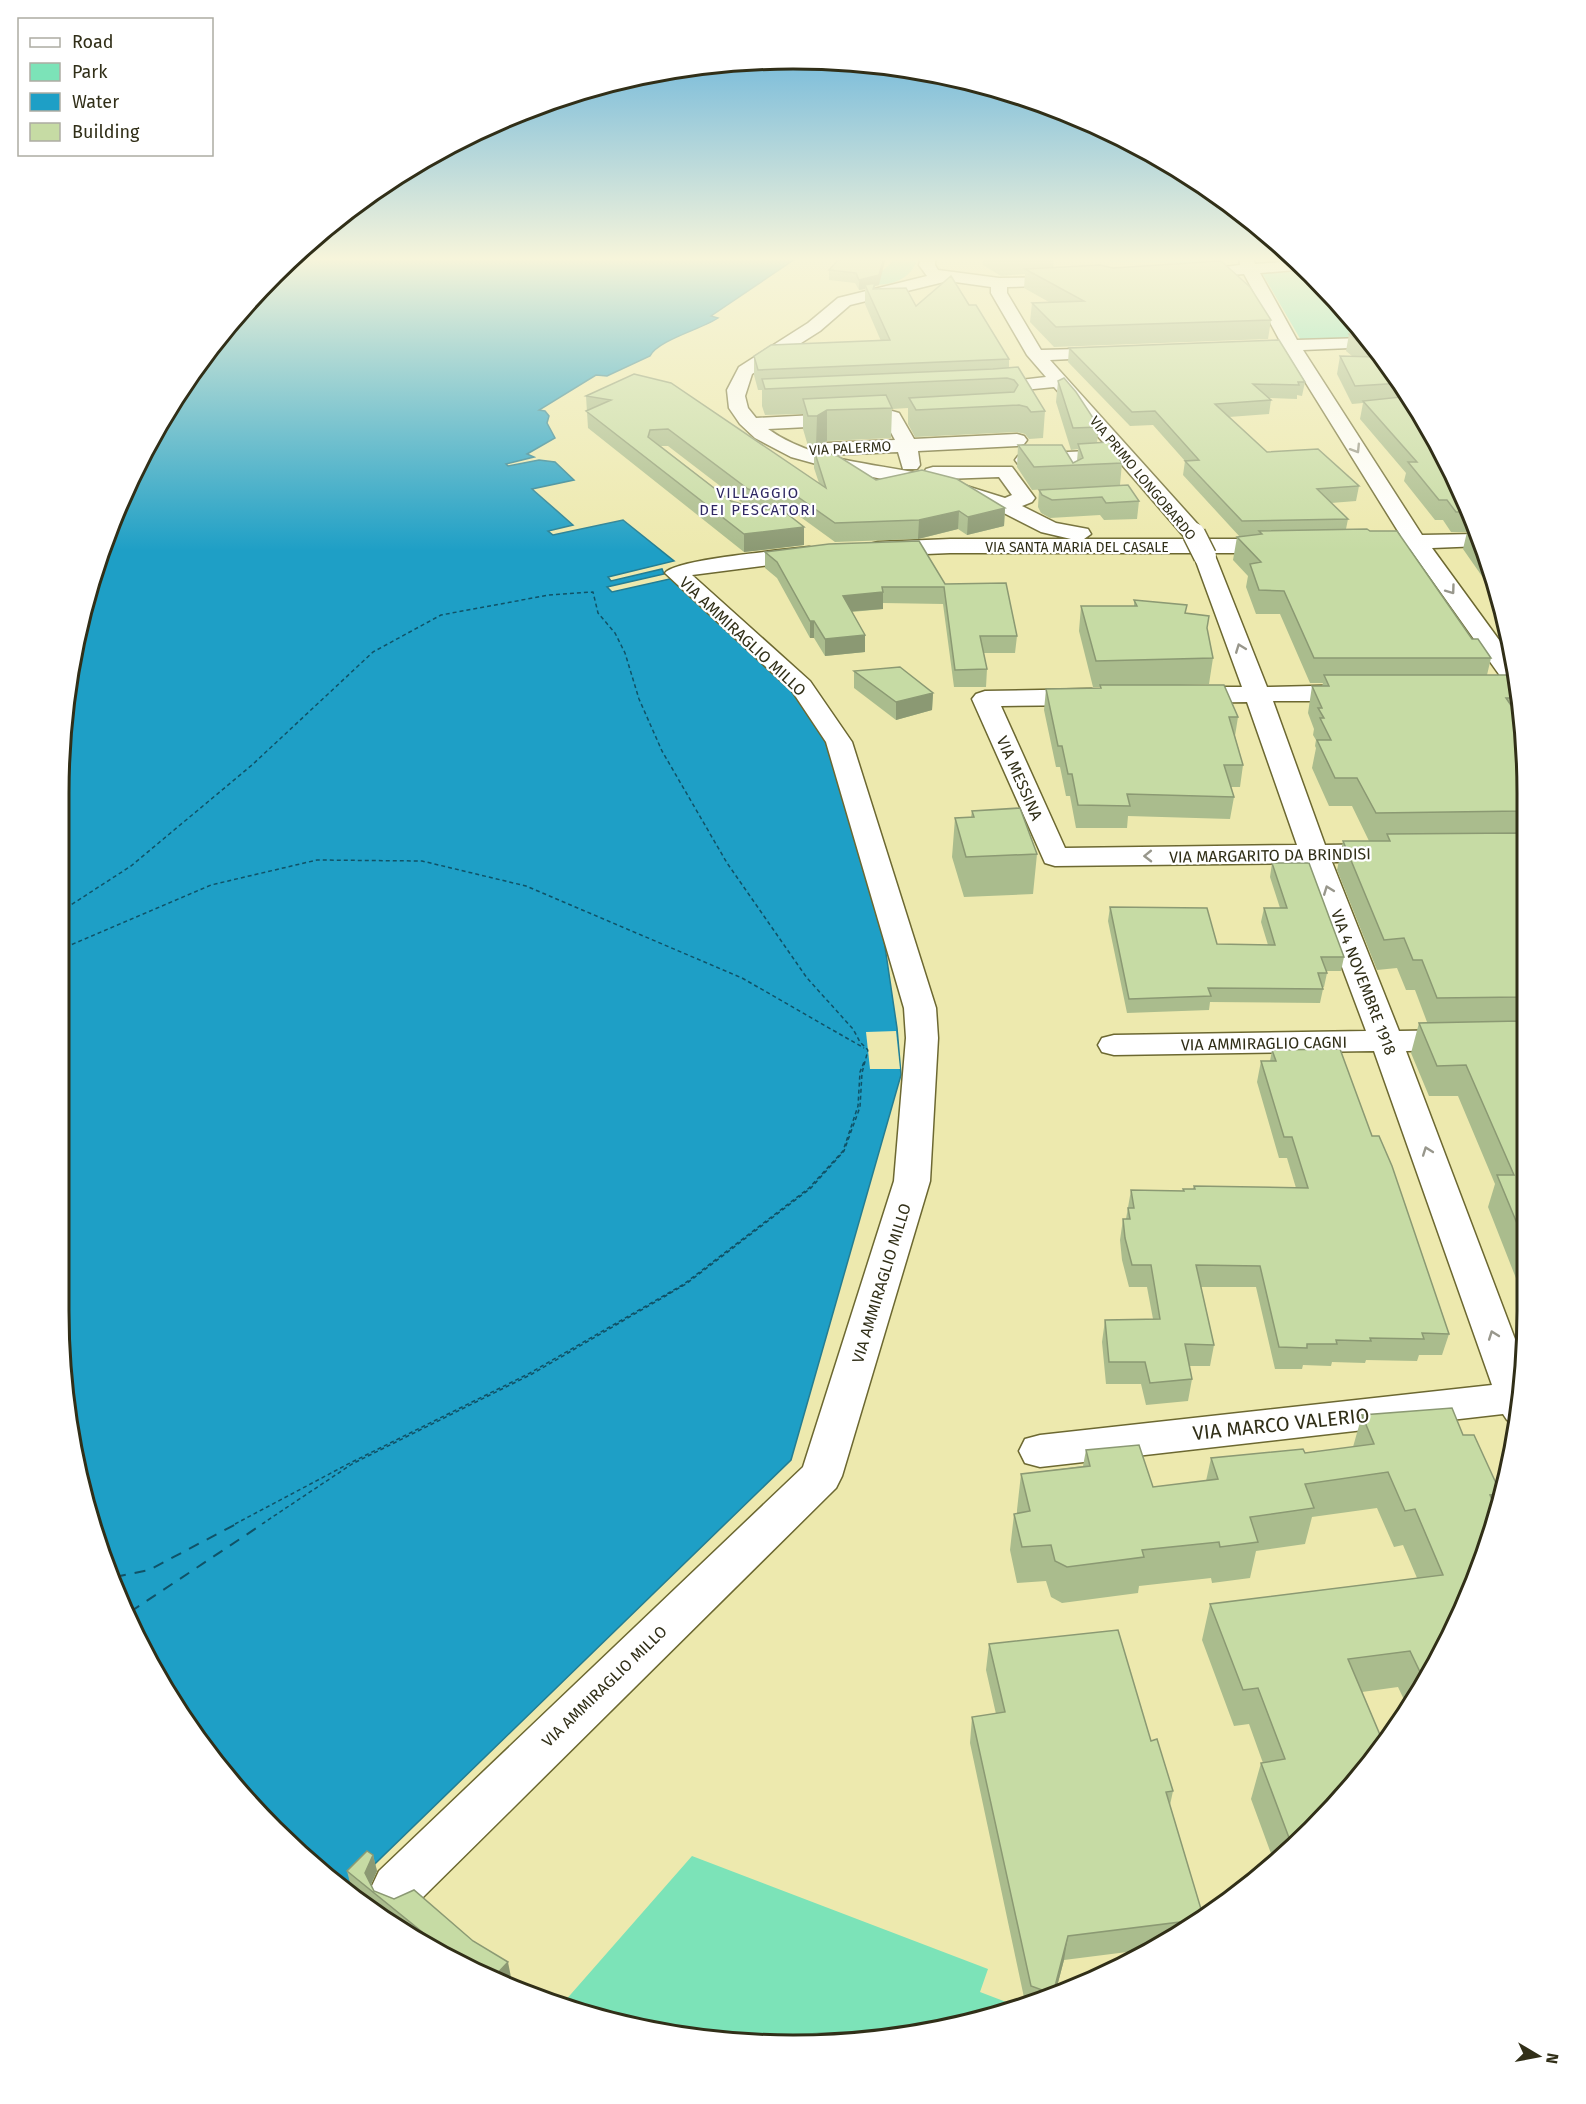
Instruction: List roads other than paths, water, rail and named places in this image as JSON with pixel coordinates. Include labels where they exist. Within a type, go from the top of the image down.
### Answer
[{"type":"street","points":[[760,394],[737,394],[738,380],[745,371],[770,355]]},
{"type":"street","name":"VIA PRIMO LONGOBARDO","points":[[1036,355],[1199,545]]},
{"type":"street","points":[[1298,355],[1411,536],[1509,684]]},
{"type":"street","points":[[967,386],[991,388],[1012,384],[1060,381]]},
{"type":"street","points":[[1012,384],[1006,394],[1007,412],[1017,440],[1014,465],[1025,498]]},
{"type":"street","name":"VIA PALERMO","points":[[737,394],[738,410],[751,424],[771,441],[793,451],[815,459],[905,474],[962,490],[1004,506],[1034,523],[1060,533],[1199,545],[1296,538]]},
{"type":"street","points":[[1333,413],[1357,411]]},
{"type":"street","points":[[751,424],[810,426],[915,416]]},
{"type":"street","points":[[892,417],[907,445],[905,474]]},
{"type":"street","name":"VIA PALERMO","points":[[793,451],[1017,440]]},
{"type":"street","name":"VIA PALERMO","points":[[905,474],[1108,456]]},
{"type":"street","points":[[1004,506],[1025,498],[1047,497]]},
{"type":"street","name":"VIA AMMIRAGLIO MILLO","points":[[397,1888],[821,1476],[912,1181],[922,1038],[920,1008],[839,742],[801,686],[676,573],[688,569],[829,551],[804,532]]},
{"type":"street","points":[[1343,537],[1411,536],[1471,540]]},
{"type":"street","name":"VIA SANTA MARIA DEL CASALE","points":[[863,550],[950,546],[1181,548],[1296,538]]},
{"type":"street","name":"VIA 4 NOVEMBRE 1918","points":[[1199,545],[1257,693],[1314,854],[1386,1040],[1513,1384]]},
{"type":"street","points":[[1157,695],[1377,693]]},
{"type":"street","name":"VIA MESSINA","points":[[1055,857],[985,699],[1111,696]]},
{"type":"street","name":"VIA MARGARITO DA BRINDISI","points":[[1055,857],[1409,852]]},
{"type":"street","name":"VIA AMMIRAGLIO CAGNI","points":[[1114,1045],[1517,1039]]},
{"type":"street","name":"VIA MARCO VALERIO","points":[[1040,1451],[1511,1402]]},
{"type":"water","points":[[217,355],[651,355],[607,376],[596,375],[539,410],[545,411],[549,416],[547,423],[555,438],[527,454],[534,457],[506,464],[508,466],[539,460],[555,462],[574,480],[532,489],[573,525],[548,531],[553,535],[623,520],[674,561],[608,577],[611,581],[662,569],[664,574],[607,587],[612,592],[674,578],[763,658],[816,718],[837,756],[881,920],[897,1028],[901,1075],[791,1460],[353,1885],[281,1823],[219,1752],[166,1673],[144,1631],[107,1544],[94,1498],[75,1406],[71,1358],[69,1311],[69,793],[71,746],[75,698],[83,652],[107,560],[124,516],[166,431]]},
{"type":"district","name":"VILLAGGIO DEI PESCATORI","points":[[758,502]]}]
